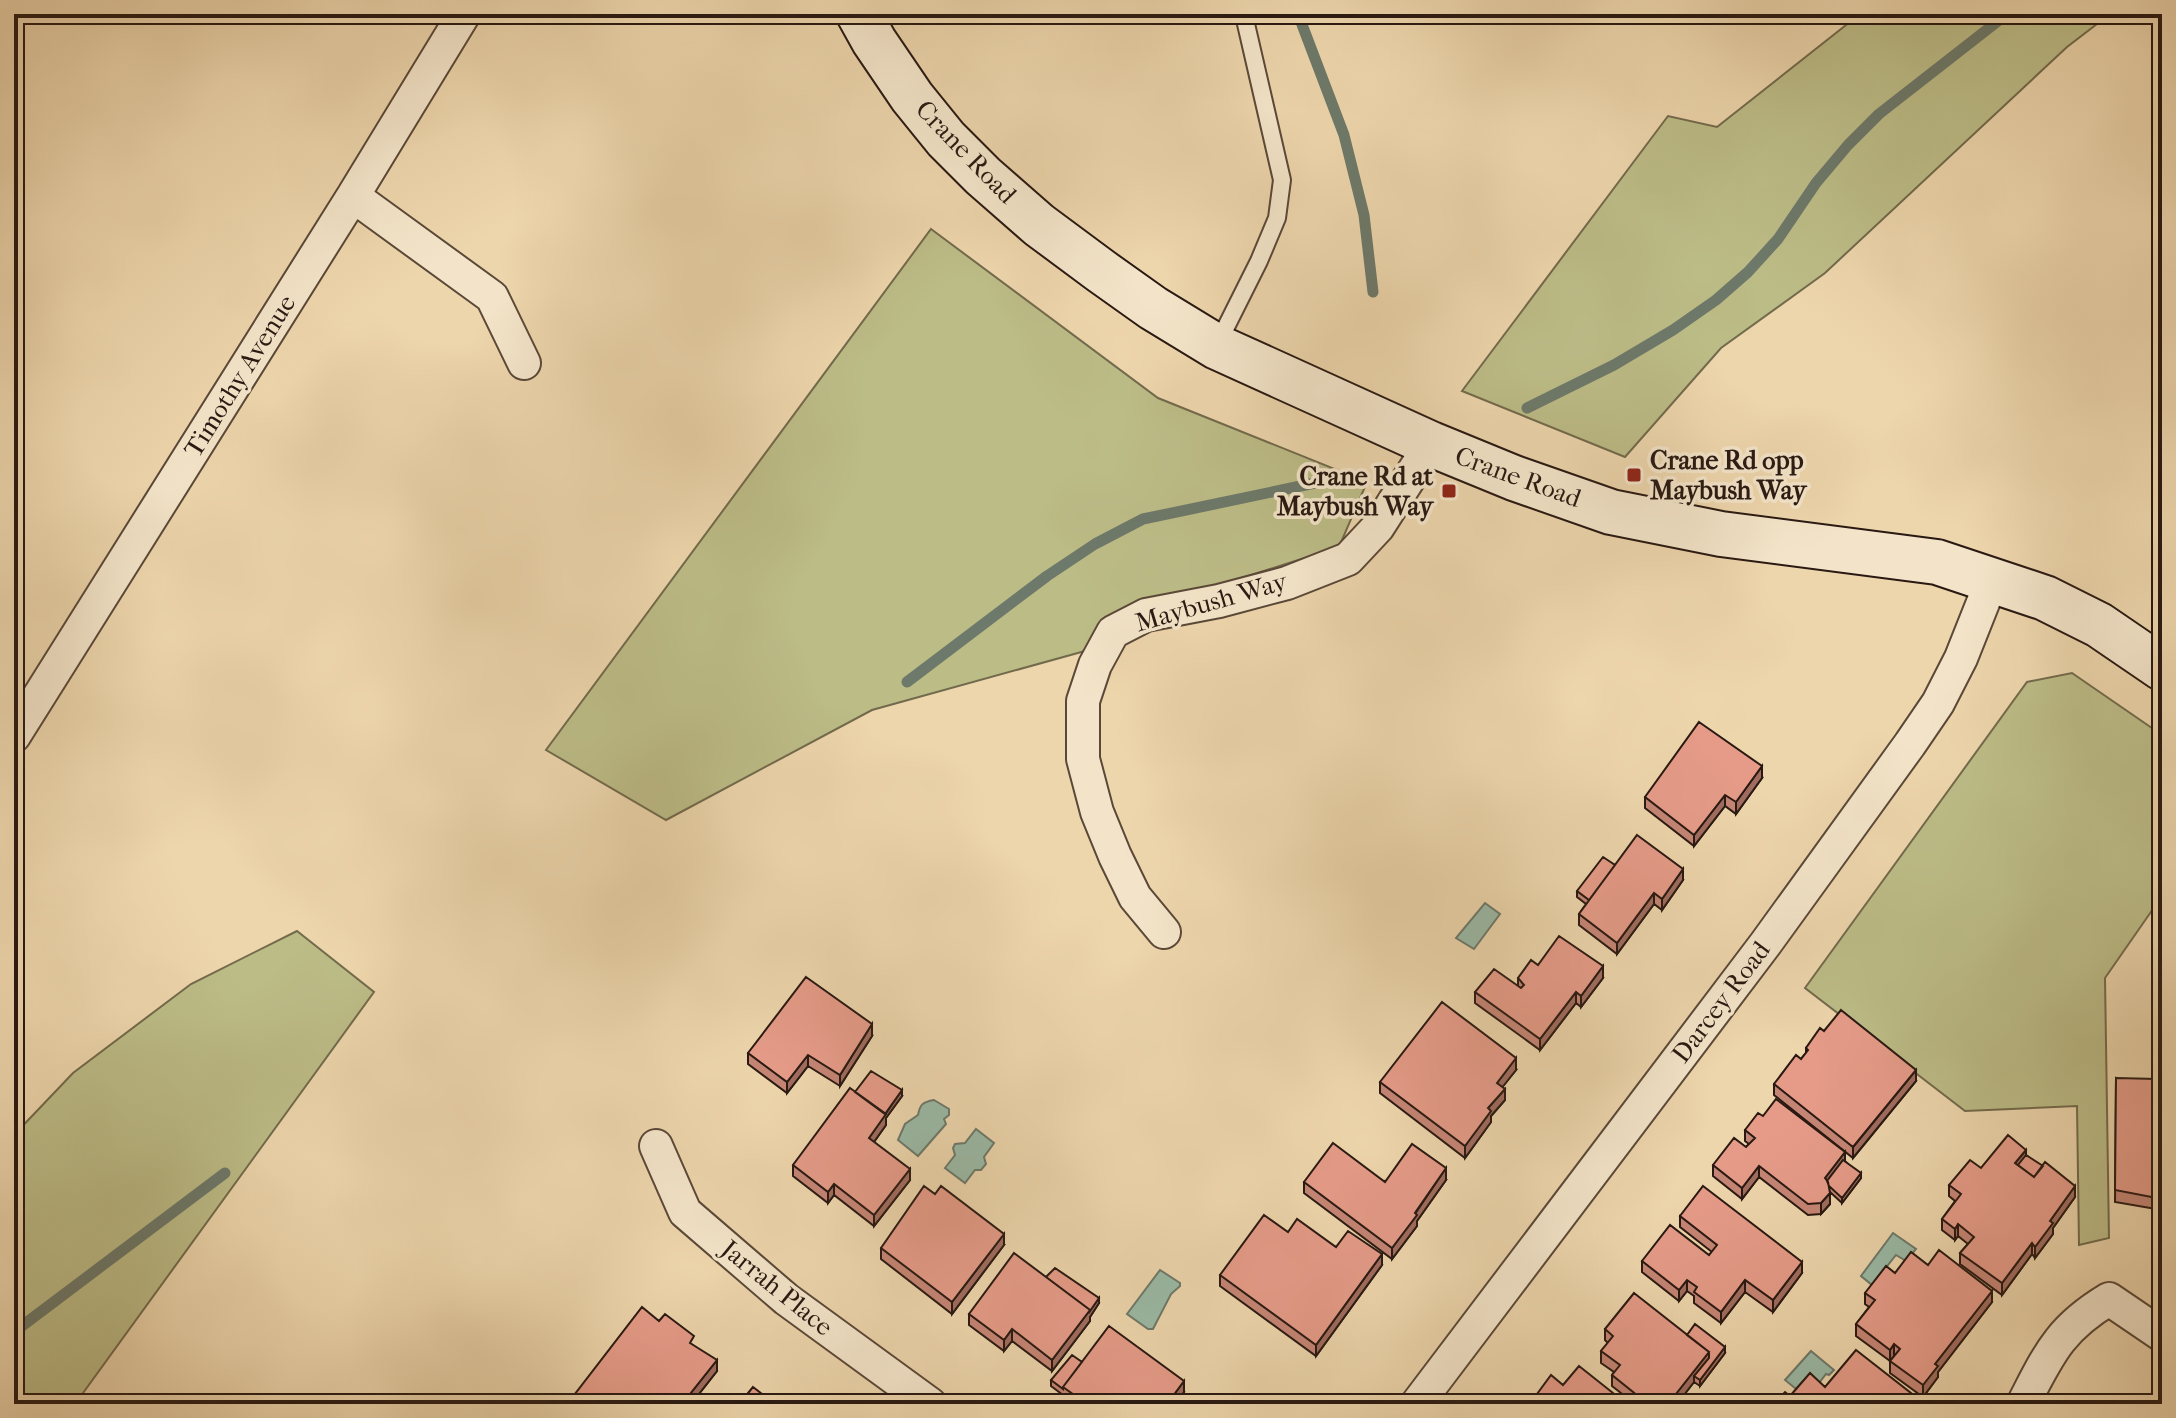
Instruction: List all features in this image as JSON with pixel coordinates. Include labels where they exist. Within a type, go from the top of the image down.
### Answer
[{"type":"street","name":"Timothy Avenue","points":[[14,736],[464,14]]},
{"type":"street","name":"Crane Road","points":[[859,14],[912,97],[946,139],[983,176],[1039,225],[1101,271],[1153,308],[1217,347],[1431,444],[1514,478],[1611,512],[1721,534],[1937,562],[2045,598],[2099,625],[2162,668]]},
{"type":"street","points":[[353,196],[492,297],[524,363]]},
{"type":"street","name":"Maybush Way","points":[[1164,932],[1135,897],[1115,856],[1097,812],[1083,759],[1083,701],[1095,665],[1113,632],[1146,615],[1219,601],[1273,586],[1348,559],[1378,527],[1431,444]]},
{"type":"street","name":"Darcey Road","points":[[1417,1404],[1756,956],[1910,744],[1938,703],[1961,658],[1992,580]]},
{"type":"street","name":"Jarrah Place","points":[[656,1146],[685,1212],[786,1299],[930,1404]]},
{"type":"street","points":[[2023,1404],[2055,1344],[2085,1314],[2109,1299],[2162,1335]]},
{"type":"lane","points":[[1217,347],[1277,218],[1282,180],[1246,14]]},
{"type":"green space","points":[[1860,14],[2110,14],[2067,47],[1825,273],[1721,348],[1625,457],[1462,391],[1668,116],[1717,127]]},
{"type":"green space","points":[[931,229],[1158,398],[1367,482],[1339,547],[1195,593],[1085,651],[872,710],[666,820],[546,750]]},
{"type":"green space","points":[[2072,673],[2162,735],[2162,896],[2105,978],[2109,1238],[2079,1245],[2077,1106],[1965,1111],[1805,988],[2027,682]]},
{"type":"green space","points":[[297,931],[374,992],[75,1404],[14,1404],[14,1135],[73,1073],[191,984]]},
{"type":"shaded area","points":[[1485,903],[1500,914],[1474,949],[1456,938]]},
{"type":"shaded area","points":[[934,1100],[949,1109],[949,1115],[944,1119],[946,1124],[918,1156],[898,1140],[905,1124],[918,1115],[923,1104]]},
{"type":"shaded area","points":[[976,1129],[994,1143],[984,1157],[986,1164],[981,1170],[975,1170],[965,1183],[945,1168],[955,1155],[955,1144],[965,1143]]},
{"type":"shaded area","points":[[1893,1233],[1916,1249],[1906,1261],[1896,1255],[1872,1285],[1861,1276]]},
{"type":"shaded area","points":[[1160,1270],[1180,1286],[1171,1294],[1153,1329],[1148,1329],[1127,1314]]},
{"type":"shaded area","points":[[1811,1351],[1834,1370],[1819,1383],[1809,1375],[1796,1389],[1785,1380]]},
{"type":"building","points":[[1699,722],[1762,766],[1736,802],[1725,795],[1694,835],[1645,797]]},
{"type":"building","points":[[1637,835],[1683,869],[1662,899],[1654,893],[1617,943],[1579,914]]},
{"type":"building","points":[[1603,857],[1615,865],[1589,900],[1577,891]]},
{"type":"building","points":[[1559,936],[1603,966],[1581,996],[1576,992],[1540,1039],[1475,992],[1494,969],[1521,988],[1524,985],[1518,978],[1531,960],[1538,965]]},
{"type":"building","points":[[806,977],[872,1024],[840,1075],[808,1055],[787,1082],[748,1053]]},
{"type":"building","points":[[1442,1002],[1516,1058],[1497,1083],[1505,1089],[1488,1108],[1491,1111],[1465,1146],[1380,1082]]},
{"type":"building","points":[[1841,1010],[1916,1070],[1853,1147],[1774,1084],[1796,1055],[1801,1059],[1820,1028],[1824,1031]]},
{"type":"building","points":[[871,1071],[902,1090],[885,1114],[855,1092]]},
{"type":"building","points":[[2116,1078],[2157,1079],[2157,1105],[2162,1106],[2162,1199],[2115,1190]]},
{"type":"building","points":[[850,1088],[886,1114],[869,1138],[910,1169],[874,1215],[834,1184],[828,1192],[793,1165]]},
{"type":"building","points":[[1776,1099],[1845,1152],[1825,1178],[1830,1193],[1821,1203],[1808,1204],[1759,1166],[1742,1188],[1713,1165],[1734,1138],[1746,1147],[1755,1138],[1745,1130],[1758,1113],[1763,1116]]},
{"type":"building","points":[[2008,1135],[2026,1150],[2015,1163],[2034,1177],[2045,1162],[2075,1186],[2035,1247],[2032,1243],[2002,1283],[1960,1253],[1974,1237],[1958,1224],[1955,1229],[1942,1219],[1961,1194],[1949,1185],[1970,1160],[1981,1168]]},
{"type":"building","points":[[1333,1143],[1385,1182],[1412,1144],[1446,1168],[1392,1248],[1304,1182]]},
{"type":"building","points":[[2026,1155],[2043,1166],[2034,1177],[2018,1165]]},
{"type":"building","points":[[1843,1160],[1861,1173],[1842,1198],[1827,1181]]},
{"type":"building","points":[[924,1186],[935,1194],[941,1186],[1004,1234],[952,1302],[881,1248]]},
{"type":"building","points":[[1703,1186],[1802,1262],[1773,1300],[1745,1280],[1721,1312],[1694,1292],[1697,1287],[1687,1280],[1679,1290],[1642,1261],[1670,1225],[1709,1255],[1717,1245],[1680,1216]]},
{"type":"building","points":[[1264,1215],[1288,1232],[1297,1219],[1336,1247],[1348,1231],[1382,1254],[1316,1345],[1220,1275]]},
{"type":"building","points":[[1939,1250],[1992,1291],[1935,1364],[1938,1366],[1923,1385],[1890,1361],[1900,1349],[1894,1344],[1890,1350],[1856,1324],[1875,1300],[1865,1293],[1886,1266],[1895,1273],[1911,1252],[1928,1265]]},
{"type":"building","points":[[1014,1253],[1090,1310],[1052,1360],[1012,1329],[1004,1340],[969,1314]]},
{"type":"building","points":[[1055,1268],[1099,1298],[1090,1311],[1046,1277]]},
{"type":"building","points":[[1634,1293],[1709,1352],[1668,1404],[1648,1404],[1612,1375],[1620,1365],[1601,1351],[1613,1336],[1605,1329]]},
{"type":"building","points":[[642,1307],[659,1321],[665,1314],[694,1336],[690,1343],[717,1360],[682,1404],[656,1404],[647,1397],[641,1404],[586,1404],[575,1394]]},
{"type":"building","points":[[1695,1324],[1725,1347],[1700,1380],[1694,1376],[1709,1358],[1709,1352],[1687,1335]]},
{"type":"building","points":[[1109,1326],[1184,1381],[1167,1404],[1087,1404],[1063,1387]]},
{"type":"building","points":[[1856,1350],[1916,1397],[1910,1404],[1774,1404],[1785,1392],[1790,1396],[1810,1373],[1825,1387]]},
{"type":"building","points":[[1072,1355],[1082,1362],[1063,1389],[1051,1380]]},
{"type":"building","points":[[1579,1366],[1618,1397],[1621,1394],[1633,1404],[1544,1404],[1546,1401],[1537,1394],[1551,1375],[1563,1385]]},
{"type":"building","points":[[753,1387],[775,1404],[739,1404]]},
{"type":"building","points":[[2134,1395],[2147,1404],[2128,1404]]},
{"type":"building","points":[[1191,1397],[1201,1404],[1185,1404]]},
{"type":"waterway","points":[[1298,14],[1344,135],[1364,215],[1373,292]]},
{"type":"waterway","points":[[1527,408],[1614,365],[1716,300],[1748,272],[1778,239],[1816,183],[1879,114],[2007,14]]},
{"type":"waterway","points":[[907,682],[1047,576],[1095,544],[1143,519],[1315,483]]},
{"type":"waterway","points":[[14,1332],[225,1173]]},
{"type":"place","name":"Crane Rd opp Maybush Way","points":[[1634,475]]},
{"type":"place","name":"Crane Rd at Maybush Way","points":[[1449,491]]}]
